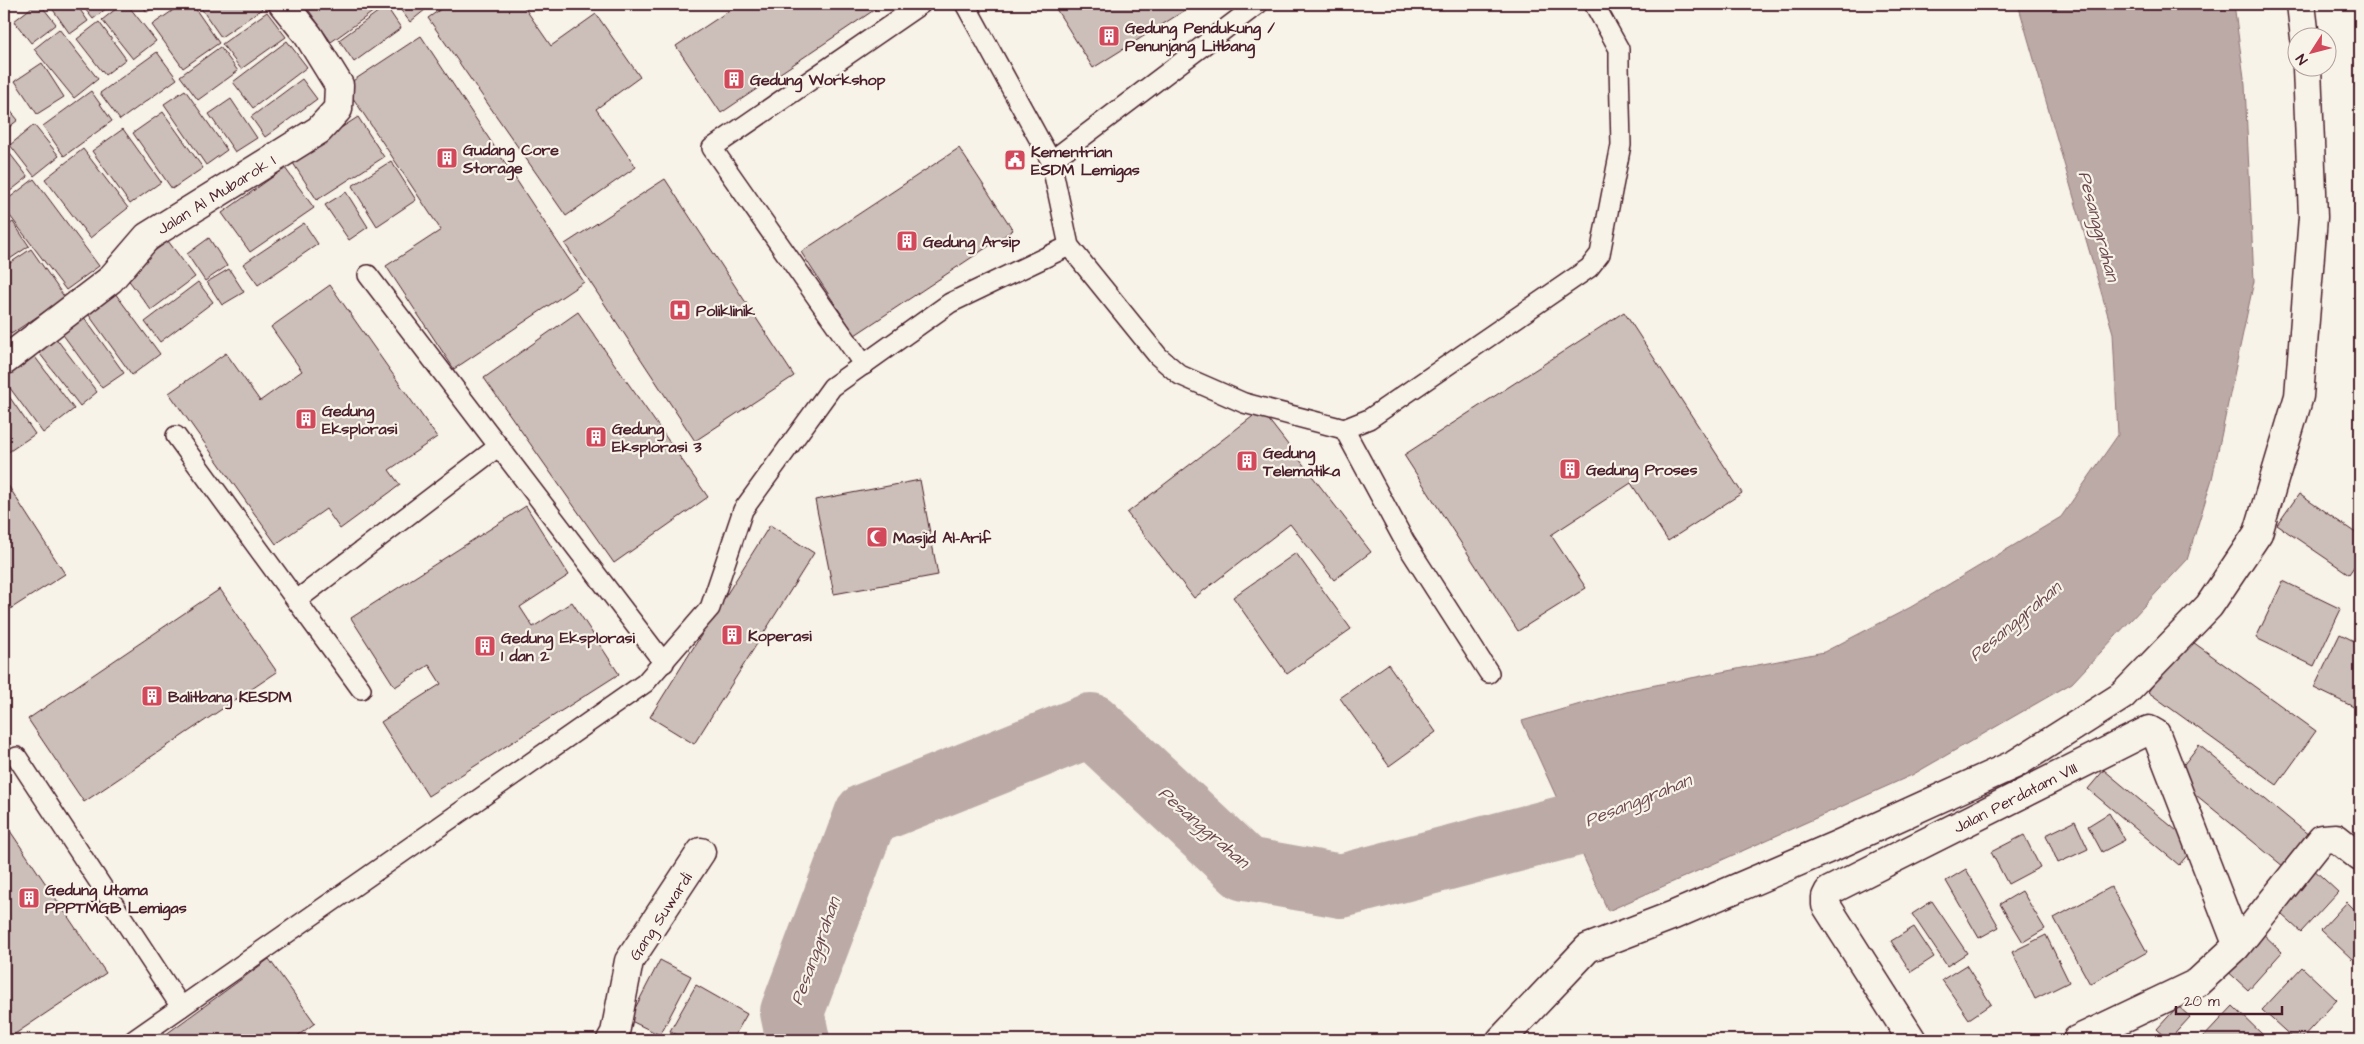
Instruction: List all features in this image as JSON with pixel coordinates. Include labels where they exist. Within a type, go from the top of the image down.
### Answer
[{"type":"street","name":"Jalan Al Mubarok I","points":[[4,361],[110,280],[147,237],[319,130],[338,110],[339,85],[308,34],[283,4]]},
{"type":"street","points":[[2301,4],[2304,28]]},
{"type":"street","points":[[1501,1040],[1588,948],[1674,915],[1837,845],[2015,764],[2122,696],[2209,606],[2258,533],[2299,396],[2313,217],[2307,78]]},
{"type":"street","name":"Jalan Perdatam VIII","points":[[1912,1040],[1826,905],[1826,897],[1829,892],[2149,730],[2156,734],[2237,944]]},
{"type":"street","points":[[2077,1040],[2197,983],[2237,944],[2322,839],[2336,838],[2360,857]]},
{"type":"street","name":"Gang Suwardi","points":[[611,1040],[615,1032],[629,961],[701,852]]},
{"type":"lane","points":[[864,365],[712,148],[921,4]]},
{"type":"lane","points":[[965,4],[1051,161],[1069,246],[1140,337],[1180,375],[1244,403],[1344,429],[1369,419],[1589,268],[1596,261],[1600,254],[1620,145],[1618,49],[1594,4]]},
{"type":"lane","points":[[1051,161],[1258,4]]},
{"type":"lane","points":[[134,1040],[644,683],[664,663],[710,608],[743,510],[832,387],[950,304],[1069,246]]},
{"type":"lane","points":[[368,275],[664,663]]},
{"type":"lane","points":[[1344,429],[1405,542],[1489,673]]},
{"type":"lane","points":[[176,436],[361,689]]},
{"type":"lane","points":[[297,600],[499,446]]},
{"type":"lane","points":[[16,757],[181,1007]]},
{"type":"water","points":[[2018,4],[2234,4],[2245,85],[2254,281],[2212,479],[2187,560],[2072,683],[1912,775],[1608,911],[1522,721],[1625,691],[1824,652],[1911,607],[2061,517],[2118,435],[2113,333]]},
{"type":"building","points":[[36,4],[40,4],[56,24],[31,43],[14,21]]},
{"type":"building","points":[[49,4],[76,4],[88,21],[70,34]]},
{"type":"building","points":[[81,4],[112,4],[93,19]]},
{"type":"building","points":[[122,4],[127,4],[156,41],[133,59],[102,20]]},
{"type":"building","points":[[141,4],[158,4],[147,12]]},
{"type":"building","points":[[182,4],[192,4],[219,43],[183,68],[152,25]]},
{"type":"building","points":[[198,4],[259,4],[262,9],[221,37]]},
{"type":"building","points":[[380,4],[381,6],[331,42],[305,5]]},
{"type":"building","points":[[396,4],[430,4],[431,5],[410,22]]},
{"type":"building","points":[[448,4],[522,4],[551,46],[596,14],[640,77],[596,109],[636,167],[566,216],[428,18]]},
{"type":"building","name":"Gedung Workshop","points":[[739,4],[883,4],[721,113],[676,46]]},
{"type":"building","name":"Gedung Pendukung / Penunjang Litbang","points":[[1053,4],[1195,4],[1093,68]]},
{"type":"building","points":[[386,6],[401,28],[354,62],[339,40]]},
{"type":"building","points":[[267,12],[286,37],[241,69],[222,44]]},
{"type":"building","points":[[99,22],[126,59],[105,75],[77,39]]},
{"type":"building","points":[[59,29],[98,79],[74,98],[34,49]]},
{"type":"building","name":"Gudang Core Storage","points":[[421,36],[584,282],[454,369],[386,266],[441,230],[345,86]]},
{"type":"building","points":[[287,41],[307,67],[253,108],[233,82]]},
{"type":"building","points":[[220,47],[238,71],[198,100],[180,76]]},
{"type":"building","points":[[157,52],[177,79],[120,120],[100,93]]},
{"type":"building","points":[[42,63],[64,97],[37,114],[15,81]]},
{"type":"building","points":[[302,79],[317,99],[265,137],[251,117]]},
{"type":"building","points":[[185,90],[227,150],[206,165],[164,104]]},
{"type":"building","points":[[91,91],[112,121],[64,156],[43,126]]},
{"type":"building","points":[[231,99],[257,138],[235,152],[209,114]]},
{"type":"building","points":[[4,103],[18,120],[4,131]]},
{"type":"building","points":[[163,112],[203,168],[172,189],[133,133]]},
{"type":"building","points":[[358,117],[384,157],[317,200],[291,160]]},
{"type":"building","points":[[34,125],[59,156],[34,176],[10,145]]},
{"type":"building","points":[[123,129],[161,182],[130,204],[92,151]]},
{"type":"building","points":[[4,146],[28,177],[4,196]]},
{"type":"building","name":"Gedung Arsip","points":[[959,148],[1013,230],[855,335],[801,252]]},
{"type":"building","points":[[83,149],[128,208],[90,238],[45,179]]},
{"type":"building","points":[[391,161],[416,200],[377,226],[352,186]]},
{"type":"building","points":[[285,168],[314,208],[250,252],[222,213]]},
{"type":"building","points":[[34,179],[99,266],[66,290],[4,208],[4,202]]},
{"type":"building","name":"Poliklinik","points":[[665,179],[794,376],[695,441],[565,244]]},
{"type":"building","points":[[346,192],[368,227],[349,240],[325,205]]},
{"type":"building","points":[[13,222],[29,246],[4,263],[4,228]]},
{"type":"building","points":[[304,223],[318,244],[258,285],[243,264]]},
{"type":"building","points":[[209,238],[227,266],[205,281],[187,254]]},
{"type":"building","points":[[168,241],[195,277],[151,310],[124,274]]},
{"type":"building","points":[[31,249],[65,298],[11,334],[4,324],[4,267]]},
{"type":"building","points":[[229,269],[244,292],[222,305],[207,282]]},
{"type":"building","points":[[198,282],[213,302],[160,342],[145,322]]},
{"type":"building","name":"Gedung Eksplorasi","points":[[330,285],[437,437],[389,470],[400,485],[340,529],[326,509],[276,544],[169,393],[226,353],[260,401],[302,371],[271,327]]},
{"type":"building","points":[[112,289],[160,354],[132,375],[86,311]]},
{"type":"building","name":"Gedung Eksplorasi 3","points":[[578,312],[708,497],[614,563],[484,378]]},
{"type":"building","name":"Gedung Proses","points":[[1624,312],[1742,493],[1668,541],[1631,483],[1551,535],[1586,588],[1518,631],[1404,455]]},
{"type":"building","points":[[83,316],[124,373],[102,388],[61,332]]},
{"type":"building","points":[[55,337],[97,392],[80,406],[37,350]]},
{"type":"building","points":[[32,353],[74,409],[43,433],[4,380],[4,375]]},
{"type":"building","points":[[4,389],[35,434],[4,455]]},
{"type":"building","name":"Gedung Telematika","points":[[1261,410],[1371,552],[1334,580],[1290,524],[1194,598],[1127,513]]},
{"type":"building","points":[[4,479],[65,574],[4,613]]},
{"type":"building","name":"Masjid Al-Arif","points":[[920,480],[938,575],[834,594],[815,500]]},
{"type":"building","points":[[2299,494],[2360,536],[2360,558],[2349,574],[2277,525]]},
{"type":"building","name":"Gedung Eksplorasi 1 dan 2","points":[[526,506],[569,575],[520,607],[533,627],[572,602],[619,674],[428,796],[381,722],[441,684],[429,665],[395,687],[351,618]]},
{"type":"building","name":"Koperasi","points":[[770,525],[814,553],[694,744],[650,717]]},
{"type":"building","points":[[1296,553],[1351,629],[1287,674],[1233,597]]},
{"type":"building","points":[[2283,581],[2341,609],[2314,666],[2256,638]]},
{"type":"building","name":"Balitbang KESDM","points":[[220,589],[277,672],[84,802],[28,719]]},
{"type":"building","points":[[2340,634],[2360,644],[2360,710],[2314,688]]},
{"type":"building","points":[[2186,637],[2316,731],[2277,785],[2148,692]]},
{"type":"building","points":[[1388,664],[1436,732],[1389,766],[1340,698]]},
{"type":"building","points":[[2199,745],[2315,840],[2289,871],[2174,777]]},
{"type":"building","points":[[2104,770],[2195,846],[2179,865],[2088,789]]},
{"type":"building","points":[[2109,813],[2125,840],[2102,852],[2088,826]]},
{"type":"building","points":[[2075,821],[2088,849],[2058,863],[2046,835]]},
{"type":"building","name":"Gedung Utama PPPTMGB Lemigas","points":[[4,822],[106,973],[6,1040],[4,1040]]},
{"type":"building","points":[[2024,835],[2040,867],[2008,884],[1991,852]]},
{"type":"building","points":[[2310,866],[2338,892],[2301,932],[2272,906]]},
{"type":"building","points":[[1966,869],[1999,927],[1979,938],[1946,881]]},
{"type":"building","points":[[2111,887],[2147,952],[2090,984],[2054,918]]},
{"type":"building","points":[[2022,891],[2045,929],[2023,942],[2000,904]]},
{"type":"building","points":[[1932,901],[1967,953],[1947,966],[1912,914]]},
{"type":"building","points":[[2347,902],[2360,915],[2360,950],[2352,959],[2321,930]]},
{"type":"building","points":[[1914,927],[1934,957],[1911,972],[1891,941]]},
{"type":"building","points":[[2258,929],[2282,952],[2248,990],[2223,967]]},
{"type":"building","points":[[2046,935],[2069,982],[2035,999],[2012,952]]},
{"type":"building","points":[[269,959],[315,1023],[292,1040],[158,1040]]},
{"type":"building","points":[[660,960],[691,976],[660,1035],[629,1020]]},
{"type":"building","points":[[1966,965],[1991,1004],[1969,1019],[1942,980]]},
{"type":"building","points":[[2302,967],[2337,1000],[2300,1040],[2295,1040],[2262,1010]]},
{"type":"building","points":[[696,985],[747,1014],[732,1040],[686,1040],[670,1031]]},
{"type":"building","points":[[2178,1006],[2190,1017],[2169,1040],[2157,1029]]},
{"type":"building","points":[[2233,1006],[2265,1037],[2262,1040],[2201,1040]]},
{"type":"waterway","name":"Pesanggrahan","points":[[798,1040],[792,1012],[866,815],[1091,725],[1245,869],[1341,886],[1581,823],[1653,794]]},
{"type":"place","name":"Gedung Pendukung / Penunjang Litbang","points":[[1109,36]]},
{"type":"place","name":"Gedung Workshop","points":[[734,79]]},
{"type":"place","name":"Gudang Core Storage","points":[[447,158]]},
{"type":"place","name":"Kementrian ESDM Lemigas","points":[[1015,160]]},
{"type":"place","name":"Gedung Arsip","points":[[907,241]]},
{"type":"place","name":"Poliklinik","points":[[680,310]]},
{"type":"place","name":"Gedung Eksplorasi","points":[[306,419]]},
{"type":"place","name":"Gedung Eksplorasi 3","points":[[596,437]]},
{"type":"place","name":"Gedung Telematika","points":[[1247,461]]},
{"type":"place","name":"Gedung Proses","points":[[1570,469]]},
{"type":"place","name":"Masjid Al-Arif","points":[[877,537]]},
{"type":"place","name":"Koperasi","points":[[732,635]]},
{"type":"place","name":"Gedung Eksplorasi 1 dan 2","points":[[485,646]]},
{"type":"place","name":"Balitbang KESDM","points":[[152,696]]},
{"type":"place","name":"Gedung Utama PPPTMGB Lemigas","points":[[29,898]]}]
